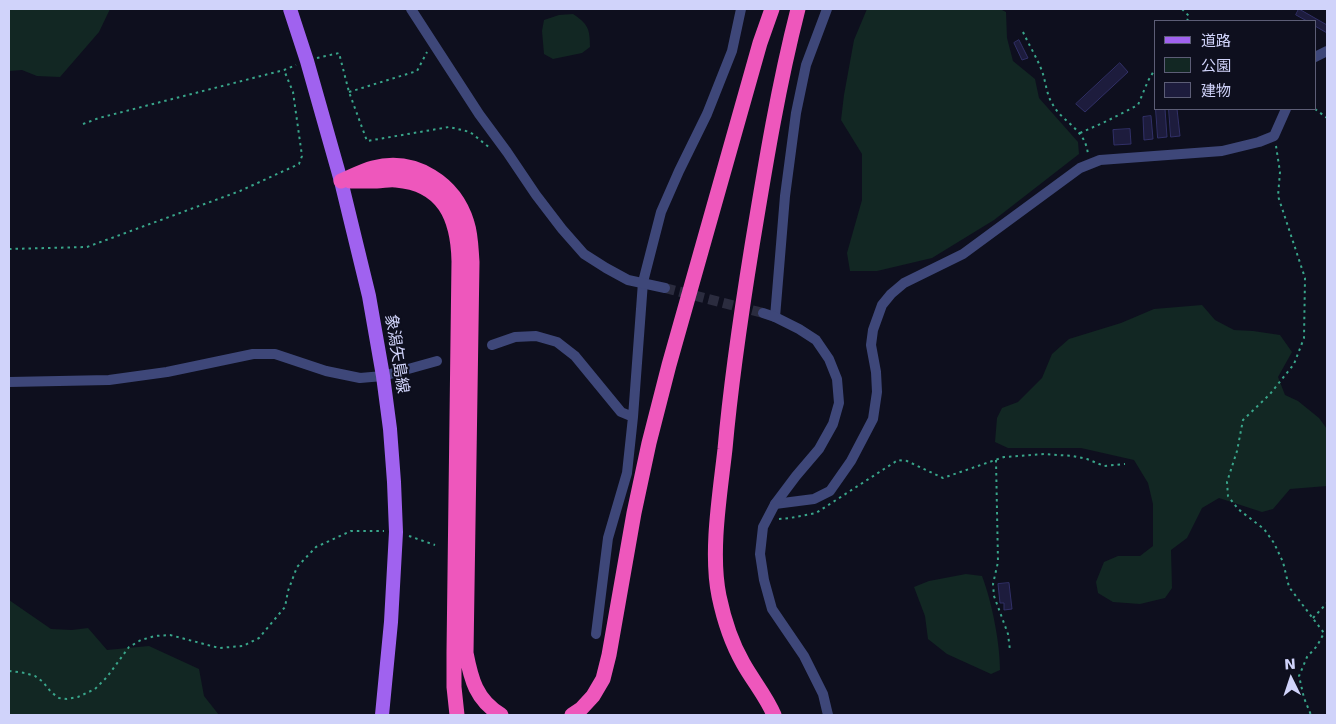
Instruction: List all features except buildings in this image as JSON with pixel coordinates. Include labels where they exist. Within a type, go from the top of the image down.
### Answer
[{"type":"highway","points":[[572,715],[581,709],[593,696],[605,671],[634,513],[661,394],[734,131],[772,9]]},
{"type":"highway","points":[[774,715],[766,698],[744,664],[724,620],[718,594],[716,544],[730,398],[749,267],[766,161],[798,9]]},
{"type":"highway","points":[[341,181],[374,168],[409,167],[425,172],[451,192],[461,207],[468,224],[472,262],[466,652],[470,674],[476,690],[487,704],[501,715]]},
{"type":"highway","points":[[341,181],[394,179],[411,182],[426,188],[438,198],[448,211],[455,225],[459,261],[454,652],[454,687],[457,715]]},
{"type":"main road","name":"象潟矢島線","points":[[290,9],[341,181],[369,296],[383,376],[392,456],[396,532],[391,622],[382,715]]},
{"type":"street","points":[[411,9],[479,114],[536,195],[556,223],[584,254],[628,280],[665,288]]},
{"type":"street","points":[[596,634],[608,538],[627,473],[643,282],[661,212],[707,114],[732,51],[741,9]]},
{"type":"street","points":[[775,317],[785,196],[796,113],[806,65],[827,9]]},
{"type":"street","points":[[775,504],[814,499],[830,491],[851,461],[873,419],[877,392],[876,372],[871,345],[873,330],[882,305],[904,284],[963,254],[1080,168],[1100,160],[1222,151],[1260,142],[1274,136],[1286,110]]},
{"type":"street","points":[[762,313],[775,317],[816,340],[829,359],[837,379],[839,402],[833,424],[818,449],[775,504],[763,527],[760,554],[772,609],[804,656],[824,694],[828,715]]},
{"type":"street","points":[[492,345],[515,337],[536,336],[557,342],[575,356],[621,412],[633,416]]},
{"type":"street","points":[[9,382],[109,380],[167,372],[253,354],[275,354],[326,371],[360,378],[383,376],[437,361]]},
{"type":"path","points":[[1182,9],[1189,16],[1187,20]]},
{"type":"path","points":[[1023,32],[1042,71],[1047,93],[1053,107],[1080,133],[1088,150],[1089,165]]},
{"type":"path","points":[[349,92],[417,71],[432,42]]},
{"type":"path","points":[[83,124],[284,70],[306,61],[338,53],[349,92],[367,141],[448,128],[470,132],[495,152],[512,160]]},
{"type":"path","points":[[9,249],[87,246],[240,191],[300,164],[302,156],[293,92],[284,70]]},
{"type":"path","points":[[1080,133],[1138,105],[1154,71]]},
{"type":"path","points":[[1316,110],[1327,118]]},
{"type":"path","points":[[1274,136],[1280,172],[1278,196],[1305,278],[1304,338],[1294,364],[1270,394],[1242,420],[1237,451],[1227,482],[1228,496],[1238,509],[1264,529],[1274,543],[1283,562],[1289,587],[1324,633],[1317,646],[1307,657],[1299,676],[1304,698],[1311,715]]},
{"type":"path","points":[[767,520],[816,513],[898,460],[907,461],[944,478],[1004,458],[1044,454],[1073,456],[1104,466],[1125,464]]},
{"type":"path","points":[[996,460],[998,562],[993,584],[994,596],[1008,634],[1010,650]]},
{"type":"path","points":[[9,672],[35,676],[59,698],[78,697],[94,689],[107,677],[129,648],[141,640],[155,636],[170,635],[219,648],[243,646],[259,638],[286,607],[288,591],[298,567],[316,547],[350,531],[396,532],[435,545]]},
{"type":"path","points":[[1313,618],[1327,602]]},
{"type":"green space","points":[[9,9],[110,9],[99,32],[60,77],[37,76],[22,70],[9,71]]},
{"type":"green space","points":[[867,9],[1000,9],[1006,12],[1007,38],[1013,61],[1035,79],[1039,98],[1078,142],[1079,154],[994,220],[932,258],[877,271],[850,271],[847,253],[862,200],[862,154],[841,120],[854,40]]},
{"type":"green space","points":[[573,14],[587,27],[590,47],[582,53],[553,59],[544,54],[542,31],[544,20],[559,15]]},
{"type":"green space","points":[[1202,305],[1215,320],[1234,330],[1280,335],[1292,352],[1278,377],[1285,395],[1298,401],[1319,418],[1327,429],[1327,486],[1290,489],[1273,509],[1262,512],[1219,498],[1202,508],[1187,538],[1171,550],[1172,588],[1165,598],[1140,604],[1113,602],[1098,593],[1096,582],[1104,562],[1118,556],[1140,556],[1153,546],[1153,504],[1148,483],[1134,460],[1081,448],[1008,448],[995,442],[997,418],[1002,408],[1018,402],[1042,378],[1052,354],[1069,339],[1121,323],[1154,309]]},
{"type":"green space","points":[[966,574],[982,576],[992,610],[999,648],[1000,670],[991,674],[947,654],[928,639],[925,616],[914,587],[929,581]]},
{"type":"green space","points":[[9,600],[51,629],[72,630],[88,628],[107,650],[149,646],[199,669],[204,696],[219,715],[9,715]]},
{"type":"tunnel","points":[[665,288],[763,313]]}]
